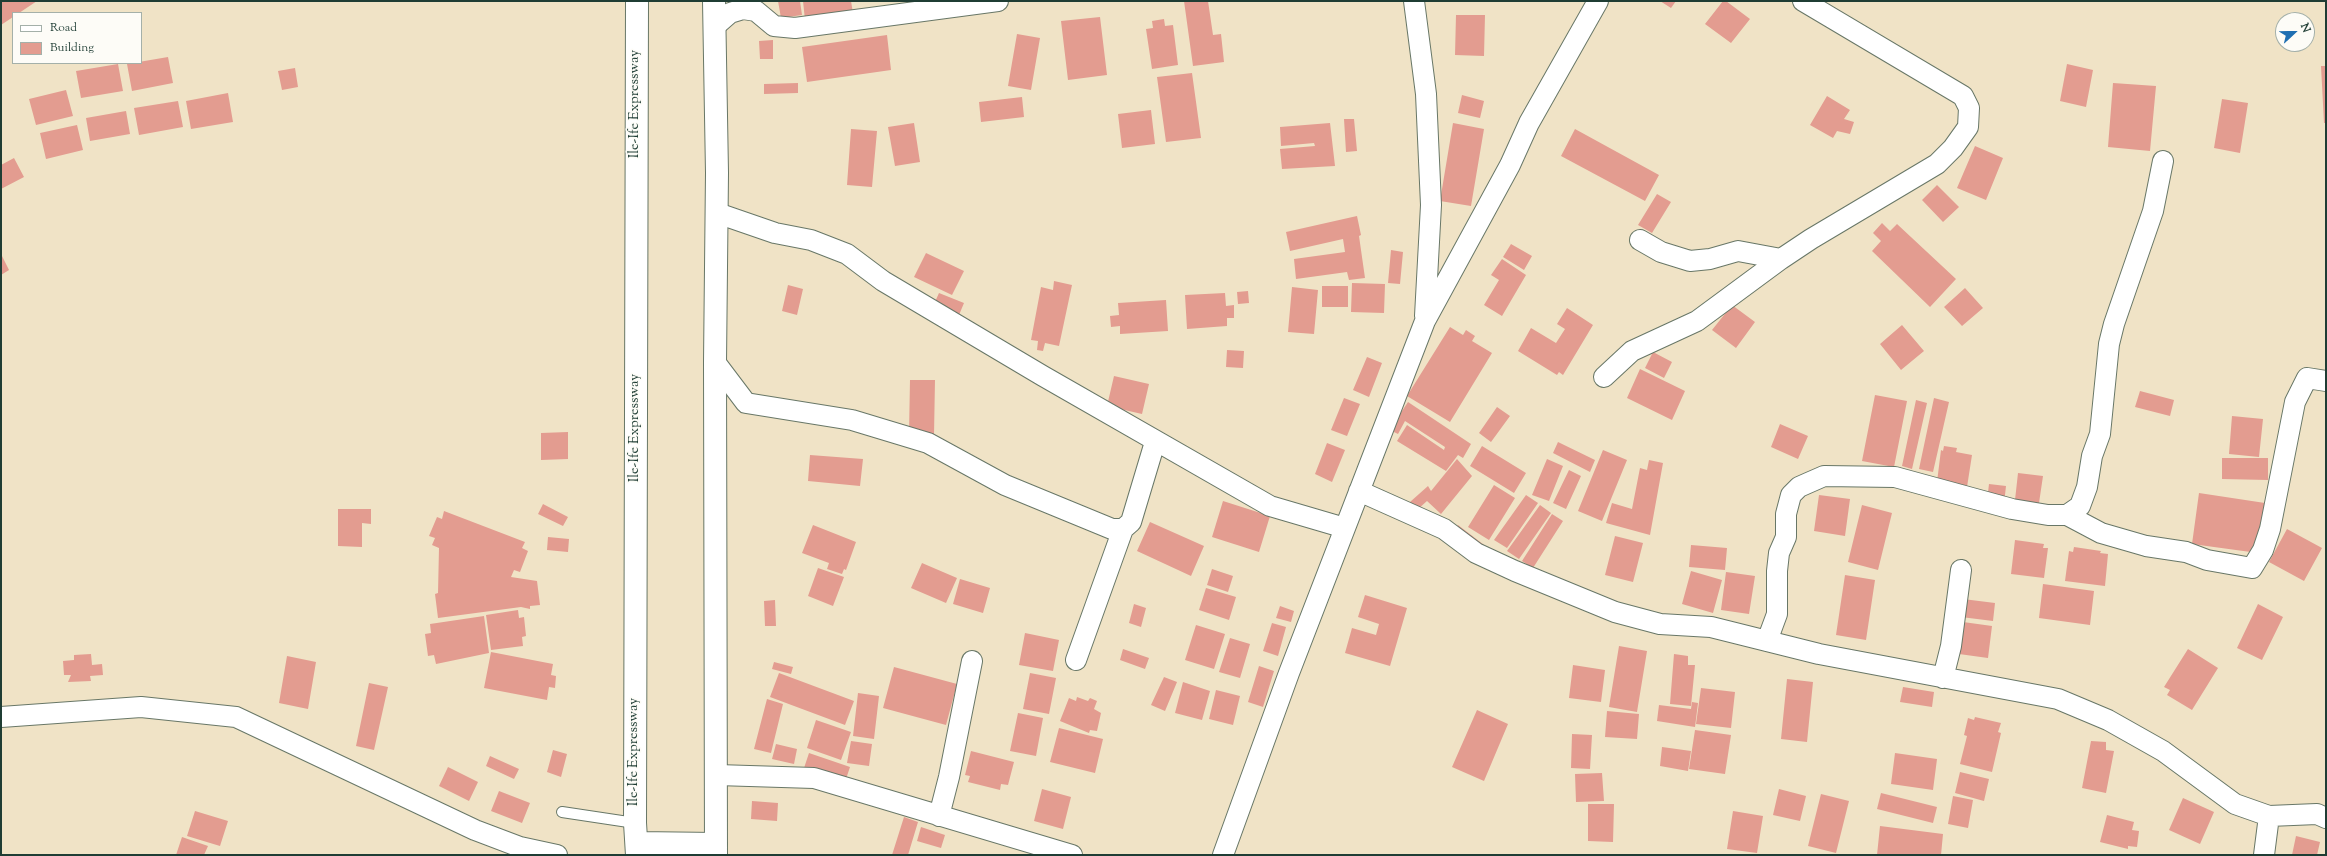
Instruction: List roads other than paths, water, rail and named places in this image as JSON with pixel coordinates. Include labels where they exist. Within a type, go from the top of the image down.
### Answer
[{"type":"main road","name":"Ile-Ife Expressway","points":[[636,1],[637,840]]},
{"type":"main road","points":[[637,840],[719,851],[717,775],[715,362],[717,213],[714,1]]},
{"type":"street","points":[[714,27],[730,13],[744,9],[756,11],[774,26],[795,28],[998,1]]},
{"type":"street","points":[[1414,1],[1426,94],[1431,205],[1425,321]]},
{"type":"street","points":[[1224,855],[1345,528],[1425,321],[1510,165],[1529,123],[1598,1]]},
{"type":"street","points":[[1604,377],[1632,351],[1697,321],[1781,259],[1811,239],[1937,164],[1953,148],[1968,127],[1969,108],[1963,96],[1957,91],[1803,1]]},
{"type":"street","points":[[2067,515],[2080,506],[2087,487],[2092,456],[2100,434],[2109,344],[2114,324],[2153,211],[2163,161]]},
{"type":"street","points":[[717,213],[775,233],[811,240],[847,254],[883,281],[1155,442],[1200,464],[1270,506],[1345,528]]},
{"type":"street","points":[[1640,240],[1668,255],[1690,261],[1710,259],[1738,251],[1781,259]]},
{"type":"street","points":[[715,362],[746,403],[852,420],[928,443],[1005,485],[1112,529],[1123,529]]},
{"type":"street","points":[[1767,641],[1777,614],[1777,572],[1779,553],[1786,537],[1786,514],[1791,495],[1799,487],[1824,476],[1895,477],[2012,509],[2048,515],[2067,515],[2102,533],[2146,546],[2186,552],[2207,560],[2252,568],[2263,550],[2270,529],[2295,402],[2307,378],[2326,381]]},
{"type":"street","points":[[1076,660],[1123,529],[1131,522],[1155,442]]},
{"type":"street","points":[[1359,491],[1444,529],[1476,553],[1615,612],[1660,624],[1711,627],[1818,654],[2058,699],[2108,720],[2163,751],[2235,804],[2269,816],[2317,814],[2326,818]]},
{"type":"street","points":[[1943,678],[1951,646],[1961,570]]},
{"type":"street","points":[[939,816],[950,776],[972,661]]},
{"type":"street","points":[[1,717],[141,707],[236,717],[475,830],[520,847],[557,855]]},
{"type":"street","points":[[717,775],[814,778],[1072,855]]},
{"type":"street","points":[[2264,855],[2269,816]]},
{"type":"lane","points":[[562,812],[637,840]]}]
